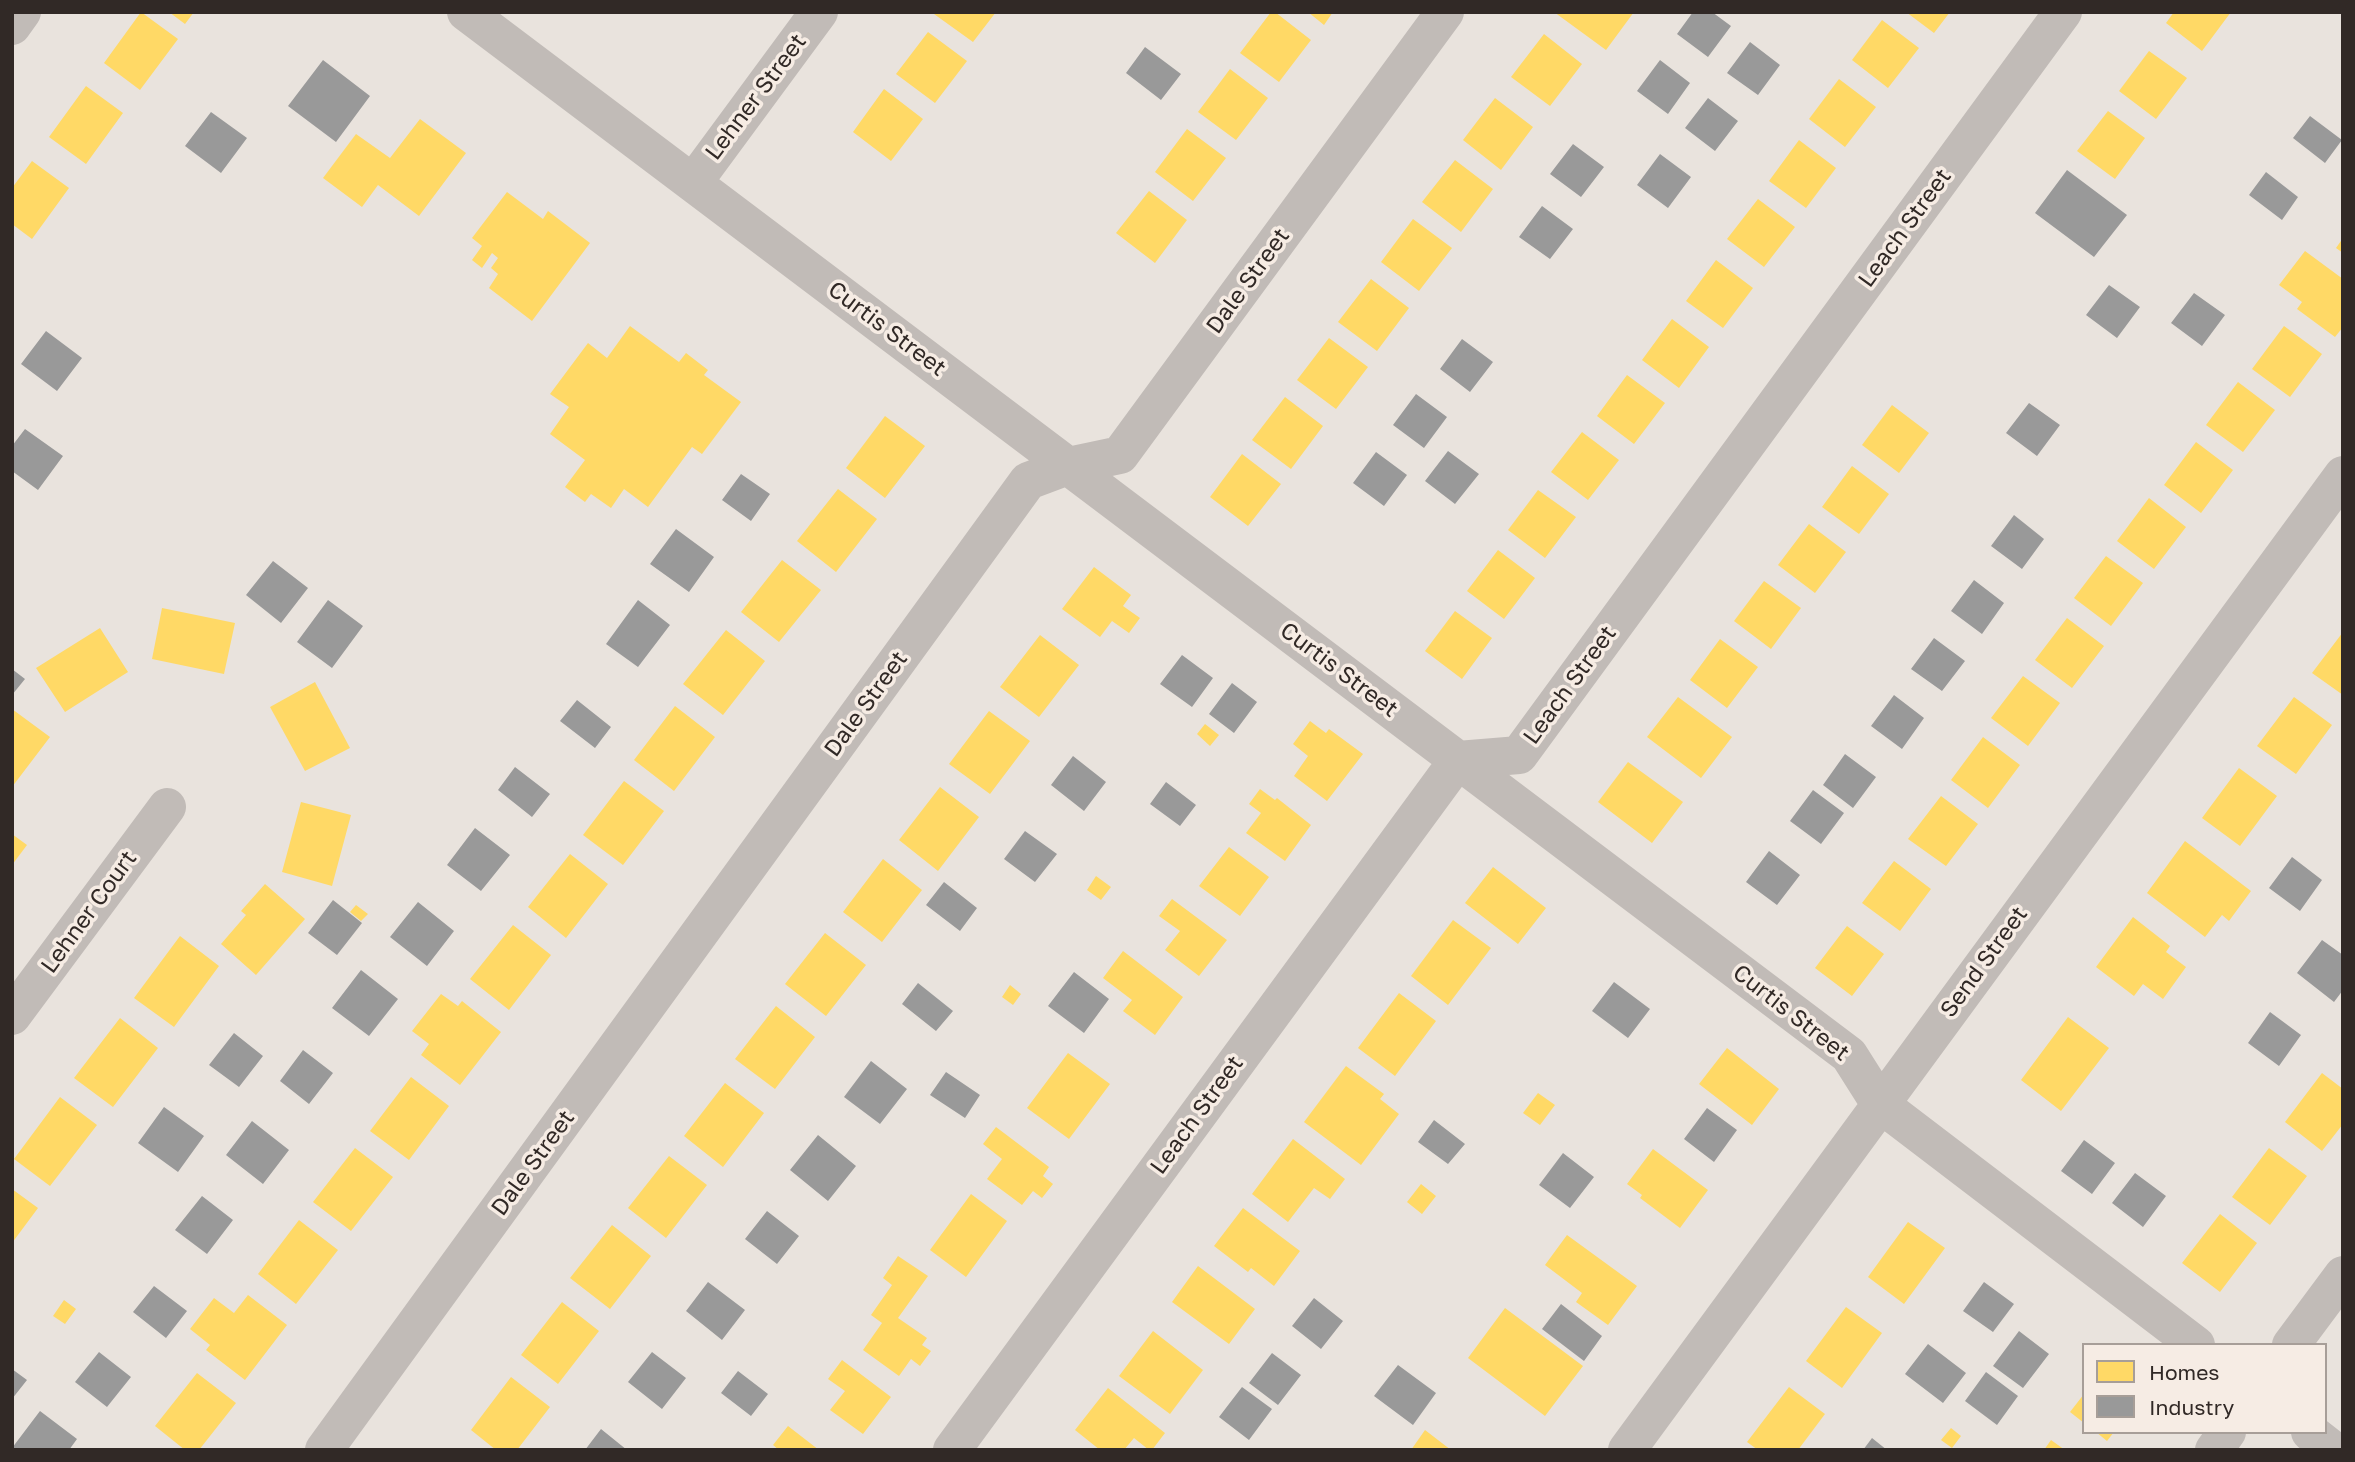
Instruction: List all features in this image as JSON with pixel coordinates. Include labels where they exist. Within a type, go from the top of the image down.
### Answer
[{"type":"street","points":[[12,26],[22,12]]},
{"type":"street","name":"Curtis Street","points":[[466,12],[1849,1055],[1880,1104],[2193,1343]]},
{"type":"street","name":"Lehner Street","points":[[692,183],[819,12]]},
{"type":"street","name":"Dale Street","points":[[324,1450],[1028,481],[1068,466],[1121,455],[1445,12]]},
{"type":"street","name":"Leach Street","points":[[953,1450],[1458,760],[1519,755],[2063,12]]},
{"type":"street","name":"Send Street","points":[[1628,1450],[2343,475]]},
{"type":"street","name":"Lehner Court","points":[[12,1016],[167,807]]},
{"type":"street","points":[[2292,1343],[2343,1275]]},
{"type":"street","points":[[2214,1450],[2226,1434]]},
{"type":"street","points":[[2313,1434],[2333,1450]]},
{"type":"building: Homes","points":[[141,12],[178,39],[140,90],[104,63]]},
{"type":"building: Homes","points":[[169,12],[194,12],[185,24]]},
{"type":"building: Homes","points":[[996,12],[973,42],[934,14]]},
{"type":"building: Homes","points":[[1271,12],[1275,12],[1311,40],[1279,82],[1240,53]]},
{"type":"building: Homes","points":[[1308,12],[1333,12],[1324,25]]},
{"type":"building: Homes","points":[[1554,12],[1634,12],[1606,50]]},
{"type":"building: Homes","points":[[1906,12],[1950,12],[1934,33]]},
{"type":"building: Homes","points":[[2174,12],[2231,12],[2202,51],[2166,23]]},
{"type":"building: Homes","points":[[1882,20],[1919,48],[1888,88],[1852,60]]},
{"type":"building: Homes","points":[[928,32],[967,61],[935,103],[896,74]]},
{"type":"building: Homes","points":[[1544,34],[1582,64],[1550,106],[1511,77]]},
{"type":"building: Homes","points":[[2149,51],[2187,78],[2156,119],[2119,91]]},
{"type":"building: Homes","points":[[1230,69],[1268,98],[1236,140],[1198,112]]},
{"type":"building: Homes","points":[[1839,79],[1876,107],[1845,147],[1809,119]]},
{"type":"building: Homes","points":[[86,86],[123,113],[86,164],[49,137]]},
{"type":"building: Homes","points":[[884,89],[923,119],[891,161],[853,132]]},
{"type":"building: Homes","points":[[1495,98],[1533,127],[1501,170],[1463,140]]},
{"type":"building: Homes","points":[[2108,111],[2145,138],[2115,179],[2077,151]]},
{"type":"building: Homes","points":[[420,119],[466,153],[419,216],[378,185],[362,207],[323,178],[356,134],[390,158]]},
{"type":"building: Homes","points":[[1187,129],[1226,158],[1193,201],[1155,172]]},
{"type":"building: Homes","points":[[1799,140],[1836,168],[1806,208],[1769,181]]},
{"type":"building: Homes","points":[[1455,160],[1493,189],[1461,232],[1422,202]]},
{"type":"building: Homes","points":[[32,161],[69,188],[32,239],[12,224],[12,188]]},
{"type":"building: Homes","points":[[1149,191],[1187,220],[1155,263],[1116,233]]},
{"type":"building: Homes","points":[[507,192],[543,219],[548,211],[590,243],[532,321],[489,288],[498,274],[491,268],[498,258],[492,253],[482,268],[472,260],[482,246],[472,238]]},
{"type":"building: Homes","points":[[1758,199],[1795,227],[1764,267],[1727,239]]},
{"type":"building: Homes","points":[[1413,219],[1452,248],[1419,291],[1381,262]]},
{"type":"building: Homes","points":[[2343,238],[2343,253],[2336,248]]},
{"type":"building: Homes","points":[[2305,251],[2343,279],[2343,327],[2335,337],[2297,309],[2302,302],[2279,285]]},
{"type":"building: Homes","points":[[1716,260],[1753,288],[1723,328],[1686,301]]},
{"type":"building: Homes","points":[[1371,279],[1409,308],[1377,351],[1338,322]]},
{"type":"building: Homes","points":[[1672,319],[1709,347],[1679,388],[1642,360]]},
{"type":"building: Homes","points":[[630,326],[679,362],[686,353],[708,370],[704,375],[741,402],[702,454],[692,447],[648,507],[624,489],[611,508],[591,494],[585,502],[565,487],[585,460],[550,434],[569,407],[550,394],[588,343],[607,358]]},
{"type":"building: Homes","points":[[2284,326],[2322,354],[2290,397],[2252,369]]},
{"type":"building: Homes","points":[[1329,338],[1368,367],[1336,409],[1297,380]]},
{"type":"building: Homes","points":[[1627,375],[1665,403],[1634,444],[1597,416]]},
{"type":"building: Homes","points":[[2238,382],[2275,410],[2243,452],[2206,425]]},
{"type":"building: Homes","points":[[1285,397],[1323,426],[1291,469],[1252,440]]},
{"type":"building: Homes","points":[[1892,405],[1929,433],[1899,473],[1862,445]]},
{"type":"building: Homes","points":[[885,416],[925,446],[885,498],[846,468]]},
{"type":"building: Homes","points":[[1582,432],[1619,460],[1588,500],[1551,472]]},
{"type":"building: Homes","points":[[2196,442],[2233,470],[2201,513],[2164,485]]},
{"type":"building: Homes","points":[[1242,454],[1281,484],[1248,526],[1210,497]]},
{"type":"building: Homes","points":[[1852,466],[1889,494],[1859,534],[1822,507]]},
{"type":"building: Homes","points":[[838,489],[877,519],[836,572],[797,541]]},
{"type":"building: Homes","points":[[1538,490],[1576,517],[1545,558],[1508,530]]},
{"type":"building: Homes","points":[[2149,498],[2186,527],[2154,569],[2117,541]]},
{"type":"building: Homes","points":[[1809,524],[1846,552],[1815,593],[1778,565]]},
{"type":"building: Homes","points":[[1498,550],[1535,578],[1504,619],[1467,591]]},
{"type":"building: Homes","points":[[2106,556],[2143,583],[2111,626],[2074,598]]},
{"type":"building: Homes","points":[[782,560],[821,590],[779,642],[741,612]]},
{"type":"building: Homes","points":[[1094,567],[1131,595],[1123,606],[1140,618],[1129,633],[1112,621],[1100,637],[1062,609]]},
{"type":"building: Homes","points":[[1764,581],[1801,608],[1771,649],[1734,621]]},
{"type":"building: Homes","points":[[162,608],[235,623],[224,674],[152,659]]},
{"type":"building: Homes","points":[[1455,611],[1492,638],[1462,679],[1425,651]]},
{"type":"building: Homes","points":[[2067,618],[2104,646],[2072,688],[2035,660]]},
{"type":"building: Homes","points":[[100,628],[128,672],[65,712],[36,668]]},
{"type":"building: Homes","points":[[726,630],[765,661],[723,715],[683,684]]},
{"type":"building: Homes","points":[[2343,632],[2343,695],[2312,673]]},
{"type":"building: Homes","points":[[1040,635],[1079,665],[1039,717],[1000,687]]},
{"type":"building: Homes","points":[[1720,639],[1758,667],[1727,708],[1690,680]]},
{"type":"building: Homes","points":[[2023,676],[2060,703],[2028,746],[1991,718]]},
{"type":"building: Homes","points":[[315,682],[350,748],[305,771],[270,707]]},
{"type":"building: Homes","points":[[1678,697],[1732,737],[1701,778],[1647,737]]},
{"type":"building: Homes","points":[[2294,697],[2332,725],[2296,774],[2257,746]]},
{"type":"building: Homes","points":[[675,706],[715,737],[674,791],[634,760]]},
{"type":"building: Homes","points":[[12,709],[50,737],[12,787]]},
{"type":"building: Homes","points":[[989,711],[1030,741],[990,794],[949,764]]},
{"type":"building: Homes","points":[[1310,721],[1326,733],[1329,729],[1363,754],[1327,801],[1294,776],[1308,756],[1293,744]]},
{"type":"building: Homes","points":[[1205,724],[1219,735],[1210,746],[1197,734]]},
{"type":"building: Homes","points":[[1983,737],[2020,765],[1988,808],[1951,780]]},
{"type":"building: Homes","points":[[1628,762],[1683,802],[1652,843],[1598,802]]},
{"type":"building: Homes","points":[[2239,768],[2277,796],[2240,846],[2202,818]]},
{"type":"building: Homes","points":[[624,781],[664,811],[623,865],[583,835]]},
{"type":"building: Homes","points":[[940,787],[979,817],[938,871],[899,840]]},
{"type":"building: Homes","points":[[1260,789],[1275,800],[1277,798],[1311,825],[1285,861],[1246,833],[1261,813],[1249,804]]},
{"type":"building: Homes","points":[[1941,796],[1978,824],[1946,866],[1908,839]]},
{"type":"building: Homes","points":[[301,802],[351,815],[332,886],[282,872]]},
{"type":"building: Homes","points":[[12,834],[27,845],[12,865]]},
{"type":"building: Homes","points":[[2185,841],[2251,891],[2229,921],[2222,915],[2205,937],[2147,893]]},
{"type":"building: Homes","points":[[1229,847],[1269,877],[1240,916],[1199,886]]},
{"type":"building: Homes","points":[[570,854],[608,884],[566,938],[528,907]]},
{"type":"building: Homes","points":[[883,859],[922,890],[882,942],[843,912]]},
{"type":"building: Homes","points":[[1894,861],[1931,889],[1900,931],[1862,903]]},
{"type":"building: Homes","points":[[1493,867],[1546,908],[1518,944],[1465,903]]},
{"type":"building: Homes","points":[[1096,876],[1111,887],[1101,900],[1087,890]]},
{"type":"building: Homes","points":[[265,884],[305,919],[256,975],[221,944],[246,915],[241,911]]},
{"type":"building: Homes","points":[[1172,899],[1227,940],[1199,976],[1165,950],[1180,931],[1159,916]]},
{"type":"building: Homes","points":[[356,905],[368,914],[361,921],[350,912]]},
{"type":"building: Homes","points":[[2133,917],[2170,946],[2166,952],[2186,967],[2163,999],[2143,984],[2134,996],[2096,967]]},
{"type":"building: Homes","points":[[1453,920],[1491,948],[1448,1005],[1411,976]]},
{"type":"building: Homes","points":[[513,925],[551,955],[509,1010],[470,979]]},
{"type":"building: Homes","points":[[1847,926],[1884,954],[1852,996],[1815,968]]},
{"type":"building: Homes","points":[[825,933],[866,965],[826,1016],[785,984]]},
{"type":"building: Homes","points":[[180,936],[219,966],[174,1027],[134,998]]},
{"type":"building: Homes","points":[[1123,951],[1183,997],[1155,1035],[1123,1011],[1132,1000],[1103,978]]},
{"type":"building: Homes","points":[[1010,985],[1021,994],[1013,1005],[1002,997]]},
{"type":"building: Homes","points":[[1399,993],[1436,1021],[1395,1076],[1358,1048]]},
{"type":"building: Homes","points":[[441,994],[458,1006],[462,1001],[501,1032],[460,1085],[421,1055],[429,1044],[412,1031]]},
{"type":"building: Homes","points":[[776,1006],[815,1037],[775,1089],[735,1059]]},
{"type":"building: Homes","points":[[2068,1017],[2109,1048],[2061,1111],[2021,1080]]},
{"type":"building: Homes","points":[[120,1018],[158,1048],[113,1107],[74,1078]]},
{"type":"building: Homes","points":[[1727,1048],[1779,1089],[1752,1125],[1699,1084]]},
{"type":"building: Homes","points":[[1068,1053],[1110,1084],[1069,1139],[1027,1108]]},
{"type":"building: Homes","points":[[1346,1066],[1384,1094],[1380,1099],[1399,1114],[1361,1165],[1304,1122]]},
{"type":"building: Homes","points":[[2322,1073],[2343,1089],[2343,1124],[2322,1151],[2285,1122]]},
{"type":"building: Homes","points":[[411,1077],[449,1106],[409,1160],[370,1131]]},
{"type":"building: Homes","points":[[725,1083],[764,1113],[723,1167],[684,1136]]},
{"type":"building: Homes","points":[[1538,1093],[1555,1105],[1540,1125],[1523,1113]]},
{"type":"building: Homes","points":[[60,1097],[97,1125],[50,1186],[14,1159]]},
{"type":"building: Homes","points":[[996,1127],[1049,1167],[1043,1176],[1053,1184],[1042,1198],[1033,1191],[1022,1205],[987,1179],[1002,1159],[983,1144]]},
{"type":"building: Homes","points":[[1293,1139],[1345,1179],[1330,1199],[1314,1188],[1288,1222],[1252,1194]]},
{"type":"building: Homes","points":[[355,1148],[393,1177],[351,1231],[313,1202]]},
{"type":"building: Homes","points":[[2269,1148],[2307,1176],[2270,1225],[2232,1197]]},
{"type":"building: Homes","points":[[1653,1149],[1708,1190],[1680,1228],[1640,1198],[1642,1195],[1627,1184]]},
{"type":"building: Homes","points":[[669,1156],[707,1185],[666,1238],[628,1208]]},
{"type":"building: Homes","points":[[1421,1184],[1436,1196],[1422,1214],[1407,1202]]},
{"type":"building: Homes","points":[[12,1189],[38,1208],[12,1243]]},
{"type":"building: Homes","points":[[971,1194],[1007,1221],[966,1277],[930,1250]]},
{"type":"building: Homes","points":[[1243,1208],[1300,1251],[1274,1286],[1251,1268],[1248,1272],[1214,1246]]},
{"type":"building: Homes","points":[[2220,1214],[2257,1243],[2220,1292],[2182,1263]]},
{"type":"building: Homes","points":[[299,1220],[338,1250],[296,1304],[258,1274]]},
{"type":"building: Homes","points":[[1908,1222],[1945,1248],[1904,1304],[1868,1277]]},
{"type":"building: Homes","points":[[612,1225],[651,1256],[610,1309],[570,1278]]},
{"type":"building: Homes","points":[[1567,1235],[1637,1286],[1608,1325],[1576,1302],[1582,1293],[1545,1265]]},
{"type":"building: Homes","points":[[898,1256],[928,1276],[898,1318],[927,1338],[922,1345],[931,1351],[920,1366],[911,1359],[899,1376],[863,1350],[882,1323],[871,1315],[892,1285],[883,1278]]},
{"type":"building: Homes","points":[[1198,1266],[1255,1309],[1229,1344],[1172,1302]]},
{"type":"building: Homes","points":[[248,1295],[287,1325],[245,1380],[206,1350],[210,1345],[190,1329],[214,1298],[234,1313]]},
{"type":"building: Homes","points":[[64,1300],[76,1309],[65,1324],[53,1316]]},
{"type":"building: Homes","points":[[562,1302],[599,1331],[558,1384],[521,1355]]},
{"type":"building: Homes","points":[[1846,1307],[1882,1333],[1842,1388],[1806,1361]]},
{"type":"building: Homes","points":[[1505,1308],[1583,1366],[1545,1416],[1468,1358]]},
{"type":"building: Homes","points":[[1153,1331],[1203,1370],[1170,1414],[1119,1376]]},
{"type":"building: Homes","points":[[842,1360],[891,1397],[863,1434],[830,1410],[845,1391],[828,1379]]},
{"type":"building: Homes","points":[[197,1373],[236,1403],[199,1450],[185,1450],[155,1426]]},
{"type":"building: Homes","points":[[511,1377],[550,1407],[517,1450],[496,1450],[471,1430]]},
{"type":"building: Homes","points":[[1789,1387],[1825,1414],[1798,1450],[1758,1450],[1747,1442]]},
{"type":"building: Homes","points":[[1108,1388],[1165,1433],[1152,1450],[1134,1438],[1124,1450],[1100,1450],[1075,1430]]},
{"type":"building: Homes","points":[[2082,1397],[2082,1421],[2070,1412]]},
{"type":"building: Homes","points":[[788,1426],[819,1450],[779,1450],[773,1445]]},
{"type":"building: Homes","points":[[1951,1428],[1961,1436],[1952,1448],[1941,1440]]},
{"type":"building: Homes","points":[[1425,1430],[1451,1450],[1411,1450]]},
{"type":"building: Homes","points":[[2098,1434],[2112,1434],[2107,1441]]},
{"type":"building: Homes","points":[[2051,1440],[2065,1450],[2044,1450]]},
{"type":"building: Industry","points":[[1693,12],[1712,12],[1731,26],[1708,57],[1677,34]]},
{"type":"building: Industry","points":[[1750,42],[1780,65],[1758,95],[1727,73]]},
{"type":"building: Industry","points":[[1145,47],[1181,74],[1161,100],[1126,73]]},
{"type":"building: Industry","points":[[323,60],[370,96],[336,142],[288,106]]},
{"type":"building: Industry","points":[[1660,60],[1690,83],[1668,114],[1637,91]]},
{"type":"building: Industry","points":[[1708,98],[1738,121],[1715,151],[1685,128]]},
{"type":"building: Industry","points":[[211,112],[247,138],[221,173],[185,146]]},
{"type":"building: Industry","points":[[2310,116],[2342,140],[2325,163],[2293,138]]},
{"type":"building: Industry","points":[[1573,144],[1604,167],[1581,197],[1550,174]]},
{"type":"building: Industry","points":[[1660,154],[1691,177],[1668,208],[1637,185]]},
{"type":"building: Industry","points":[[2067,170],[2127,215],[2094,257],[2035,213]]},
{"type":"building: Industry","points":[[2266,172],[2298,197],[2282,220],[2249,195]]},
{"type":"building: Industry","points":[[1542,206],[1573,229],[1550,259],[1519,237]]},
{"type":"building: Industry","points":[[2109,285],[2140,307],[2117,338],[2086,315]]},
{"type":"building: Industry","points":[[2194,293],[2225,315],[2202,346],[2171,323]]},
{"type":"building: Industry","points":[[46,331],[82,358],[57,391],[21,364]]},
{"type":"building: Industry","points":[[1462,339],[1493,362],[1470,392],[1440,369]]},
{"type":"building: Industry","points":[[1416,394],[1447,417],[1424,448],[1393,425]]},
{"type":"building: Industry","points":[[2029,403],[2060,425],[2037,456],[2006,433]]},
{"type":"building: Industry","points":[[25,429],[63,456],[38,490],[12,471],[12,446]]},
{"type":"building: Industry","points":[[1448,451],[1479,474],[1455,504],[1425,481]]},
{"type":"building: Industry","points":[[1376,452],[1407,475],[1384,506],[1353,483]]},
{"type":"building: Industry","points":[[741,474],[770,494],[751,521],[722,500]]},
{"type":"building: Industry","points":[[2014,515],[2044,539],[2022,569],[1991,546]]},
{"type":"building: Industry","points":[[676,529],[714,557],[689,592],[650,564]]},
{"type":"building: Industry","points":[[273,561],[308,588],[281,623],[246,595]]},
{"type":"building: Industry","points":[[1974,580],[2004,603],[1982,634],[1951,611]]},
{"type":"building: Industry","points":[[328,600],[363,626],[332,668],[297,642]]},
{"type":"building: Industry","points":[[638,600],[670,625],[638,667],[606,644]]},
{"type":"building: Industry","points":[[1934,638],[1965,661],[1942,691],[1911,669]]},
{"type":"building: Industry","points":[[1182,655],[1213,678],[1192,707],[1160,684]]},
{"type":"building: Industry","points":[[12,669],[25,679],[12,695]]},
{"type":"building: Industry","points":[[1232,683],[1257,702],[1234,733],[1209,714]]},
{"type":"building: Industry","points":[[1894,695],[1924,718],[1902,749],[1871,726]]},
{"type":"building: Industry","points":[[577,700],[611,727],[595,748],[560,721]]},
{"type":"building: Industry","points":[[1845,754],[1876,777],[1853,808],[1823,785]]},
{"type":"building: Industry","points":[[1073,756],[1106,782],[1084,811],[1051,785]]},
{"type":"building: Industry","points":[[515,767],[550,794],[532,817],[498,790]]},
{"type":"building: Industry","points":[[1166,782],[1196,805],[1180,826],[1150,804]]},
{"type":"building: Industry","points":[[1813,790],[1844,813],[1821,844],[1790,821]]},
{"type":"building: Industry","points":[[475,828],[510,855],[481,891],[447,865]]},
{"type":"building: Industry","points":[[1025,831],[1057,854],[1035,882],[1004,859]]},
{"type":"building: Industry","points":[[1769,851],[1800,875],[1777,905],[1746,882]]},
{"type":"building: Industry","points":[[2292,857],[2322,880],[2300,911],[2269,888]]},
{"type":"building: Industry","points":[[944,882],[977,908],[960,931],[926,905]]},
{"type":"building: Industry","points":[[333,900],[362,923],[337,955],[308,933]]},
{"type":"building: Industry","points":[[418,902],[454,931],[427,966],[390,937]]},
{"type":"building: Industry","points":[[2322,940],[2343,955],[2343,990],[2334,1002],[2297,973]]},
{"type":"building: Industry","points":[[361,970],[398,999],[369,1036],[332,1008]]},
{"type":"building: Industry","points":[[1074,972],[1109,999],[1084,1033],[1048,1006]]},
{"type":"building: Industry","points":[[1614,982],[1650,1009],[1628,1038],[1592,1011]]},
{"type":"building: Industry","points":[[918,983],[953,1011],[936,1031],[902,1004]]},
{"type":"building: Industry","points":[[2270,1012],[2301,1035],[2279,1066],[2248,1043]]},
{"type":"building: Industry","points":[[234,1033],[263,1056],[239,1087],[209,1065]]},
{"type":"building: Industry","points":[[303,1050],[333,1073],[309,1104],[280,1081]]},
{"type":"building: Industry","points":[[871,1061],[907,1089],[880,1124],[844,1097]]},
{"type":"building: Industry","points":[[946,1072],[980,1095],[965,1118],[930,1095]]},
{"type":"building: Industry","points":[[164,1107],[204,1136],[178,1172],[138,1143]]},
{"type":"building: Industry","points":[[1707,1108],[1737,1130],[1714,1162],[1684,1139]]},
{"type":"building: Industry","points":[[1434,1120],[1465,1144],[1448,1164],[1418,1142]]},
{"type":"building: Industry","points":[[252,1121],[289,1150],[263,1184],[226,1155]]},
{"type":"building: Industry","points":[[818,1135],[856,1166],[828,1201],[790,1170]]},
{"type":"building: Industry","points":[[2084,1140],[2115,1163],[2092,1194],[2061,1171]]},
{"type":"building: Industry","points":[[1563,1153],[1594,1177],[1570,1208],[1539,1185]]},
{"type":"building: Industry","points":[[2135,1173],[2166,1196],[2143,1227],[2112,1203]]},
{"type":"building: Industry","points":[[202,1196],[233,1220],[207,1254],[175,1230]]},
{"type":"building: Industry","points":[[767,1211],[799,1236],[777,1264],[745,1239]]},
{"type":"building: Industry","points":[[708,1282],[745,1310],[722,1340],[686,1311]]},
{"type":"building: Industry","points":[[1984,1282],[2014,1304],[1993,1332],[1963,1311]]},
{"type":"building: Industry","points":[[154,1286],[187,1311],[166,1338],[133,1312]]},
{"type":"building: Industry","points":[[1314,1298],[1343,1321],[1321,1349],[1292,1326]]},
{"type":"building: Industry","points":[[1561,1304],[1602,1336],[1584,1361],[1542,1329]]},
{"type":"building: Industry","points":[[2019,1331],[2049,1354],[2023,1388],[1993,1366]]},
{"type":"building: Industry","points":[[1928,1344],[1966,1373],[1943,1403],[1905,1374]]},
{"type":"building: Industry","points":[[99,1352],[131,1377],[107,1407],[75,1382]]},
{"type":"building: Industry","points":[[652,1352],[686,1378],[662,1409],[628,1382]]},
{"type":"building: Industry","points":[[1272,1353],[1301,1375],[1278,1405],[1249,1383]]},
{"type":"building: Industry","points":[[1398,1365],[1436,1393],[1413,1425],[1374,1396]]},
{"type":"building: Industry","points":[[12,1369],[27,1380],[12,1399]]},
{"type":"building: Industry","points":[[738,1371],[768,1394],[751,1416],[721,1393]]},
{"type":"building: Industry","points":[[1986,1372],[2018,1396],[1997,1425],[1965,1401]]},
{"type":"building: Industry","points":[[1242,1387],[1272,1409],[1249,1440],[1219,1417]]},
{"type":"building: Industry","points":[[40,1411],[77,1439],[69,1450],[12,1448]]},
{"type":"building: Industry","points":[[601,1429],[627,1450],[585,1450]]},
{"type":"building: Industry","points":[[1872,1438],[1887,1450],[1863,1450]]}]
